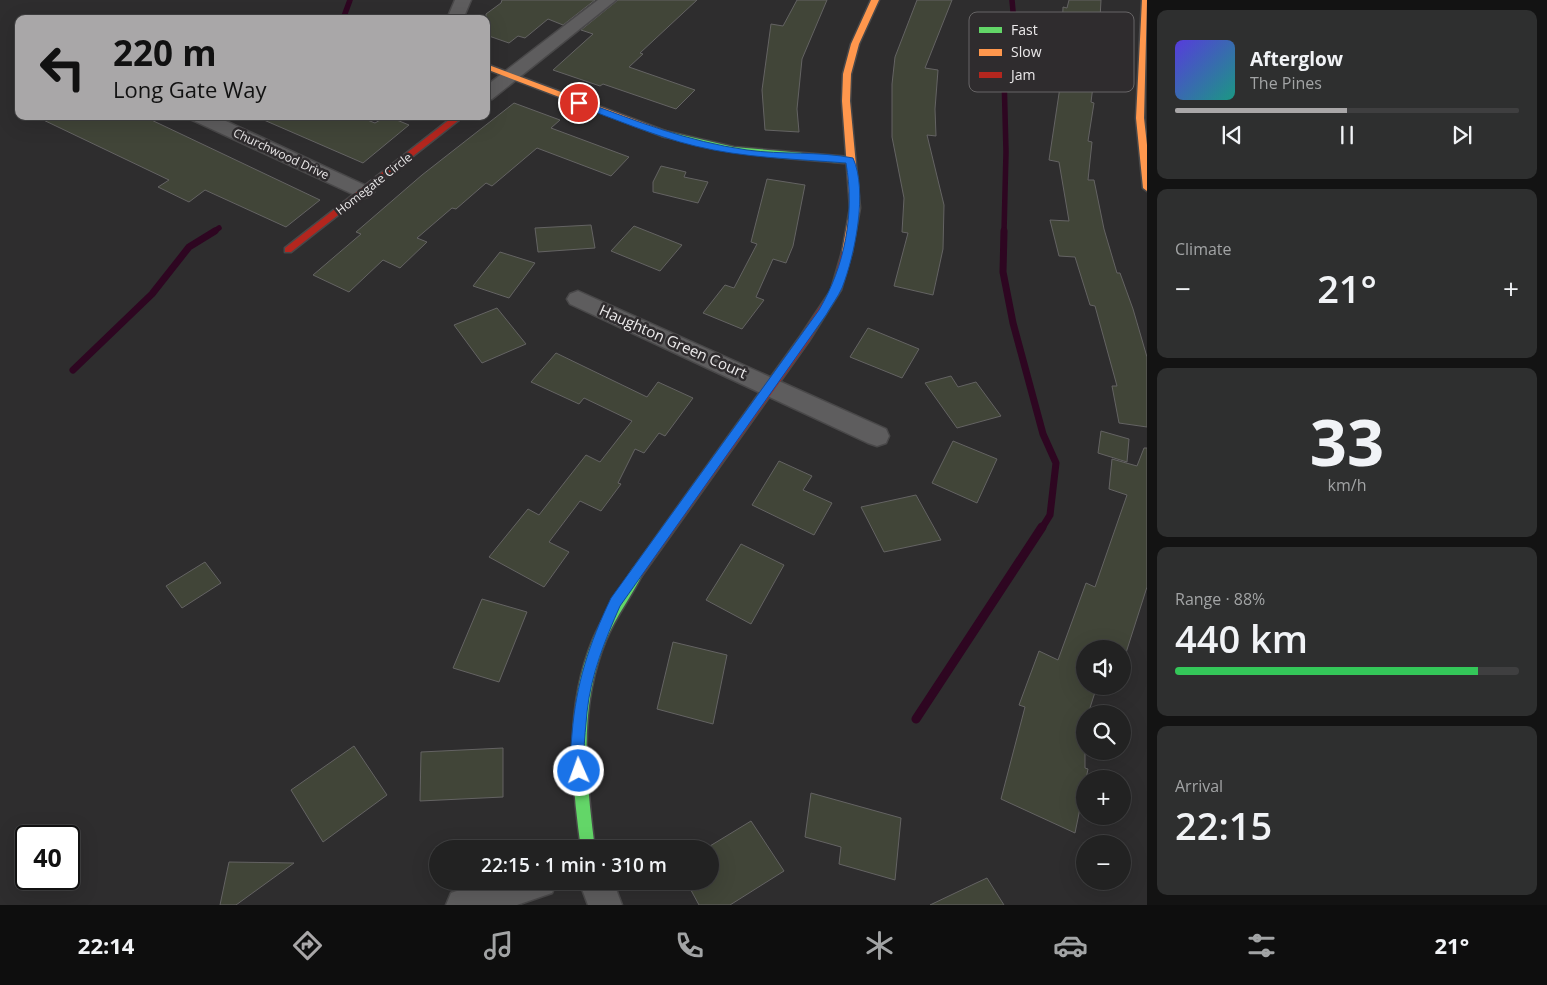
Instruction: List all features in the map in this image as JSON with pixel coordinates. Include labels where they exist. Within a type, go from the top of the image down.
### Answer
[{"type":"street","points":[[457,15],[463,0]]},
{"type":"street","points":[[490,92],[608,0]]},
{"type":"street","points":[[587,840],[577,754],[580,710],[587,675],[600,637],[616,602],[823,312],[836,290],[845,264],[855,208],[846,101],[847,74],[855,44],[876,0]]},
{"type":"street","points":[[1146,0],[1141,130],[1142,157],[1147,188]]},
{"type":"street","points":[[490,68],[640,126],[697,144],[749,153],[850,160]]},
{"type":"street","name":"Churchwood Drive","points":[[208,120],[364,192]]},
{"type":"street","name":"Homegate Circle","points":[[288,250],[455,120]]},
{"type":"street","name":"Haughton Green Court","points":[[578,299],[877,436]]},
{"type":"street","points":[[463,905],[511,890]]},
{"type":"street","points":[[599,890],[605,905]]},
{"type":"building","points":[[502,0],[595,0],[563,25],[548,19],[525,38],[518,36],[509,43],[490,36],[490,15],[486,14],[501,3]]},
{"type":"building","points":[[618,0],[697,0],[640,53],[643,54],[629,67],[695,90],[676,109],[603,84],[600,86],[553,70],[593,34],[581,30]]},
{"type":"building","points":[[797,0],[827,0],[802,59],[797,109],[799,132],[765,130],[762,90],[771,24],[783,26]]},
{"type":"building","points":[[917,0],[952,0],[925,68],[938,70],[935,109],[936,136],[927,135],[944,205],[943,249],[933,295],[894,286],[908,233],[902,232],[904,198],[892,137],[892,84],[895,57]]},
{"type":"building","points":[[1069,0],[1101,0],[1100,12],[1063,12],[1063,7],[1067,8]]},
{"type":"building","points":[[1059,92],[1092,92],[1091,102],[1094,103],[1088,141],[1092,142],[1088,180],[1094,180],[1104,229],[1117,273],[1120,273],[1133,309],[1147,357],[1147,427],[1119,423],[1112,386],[1117,386],[1095,306],[1090,305],[1075,257],[1059,256],[1050,220],[1069,221],[1059,162],[1049,160]]},
{"type":"building","points":[[514,103],[560,120],[551,128],[629,157],[611,176],[537,148],[492,186],[486,183],[456,209],[452,208],[417,238],[427,242],[400,268],[383,260],[349,292],[313,275],[361,234],[356,232],[422,175]]},
{"type":"building","points":[[43,120],[151,120],[320,200],[286,227],[205,190],[189,202],[158,187],[169,180]]},
{"type":"building","points":[[264,120],[367,120],[375,123],[380,120],[397,120],[409,125],[363,163]]},
{"type":"building","points":[[661,166],[686,172],[684,177],[708,182],[698,203],[653,192],[653,182]]},
{"type":"building","points":[[767,179],[805,185],[793,246],[786,263],[773,259],[756,297],[764,300],[742,329],[703,313],[725,285],[734,288],[757,244],[751,242]]},
{"type":"building","points":[[591,225],[595,248],[538,252],[535,228]]},
{"type":"building","points":[[634,226],[682,245],[660,271],[611,251]]},
{"type":"building","points":[[500,252],[535,263],[509,298],[473,286]]},
{"type":"building","points":[[497,308],[526,344],[482,363],[454,325]]},
{"type":"building","points":[[868,328],[919,349],[902,378],[850,357]]},
{"type":"building","points":[[556,353],[647,397],[658,382],[693,398],[665,436],[659,433],[644,453],[635,449],[618,483],[621,484],[601,511],[580,501],[549,542],[569,552],[544,587],[489,557],[528,509],[539,515],[586,455],[600,462],[632,421],[584,398],[579,404],[531,382]]},
{"type":"building","points":[[951,376],[958,387],[976,382],[1001,416],[957,428],[925,383]]},
{"type":"building","points":[[1101,431],[1129,439],[1127,462],[1098,453]]},
{"type":"building","points":[[953,441],[997,459],[977,503],[932,483]]},
{"type":"building","points":[[1144,448],[1147,448],[1147,587],[1130,640],[1076,640],[1076,695],[1094,695],[1091,705],[1076,705],[1076,760],[1085,760],[1085,768],[1088,769],[1076,770],[1075,833],[1001,799],[1025,707],[1019,705],[1039,651],[1058,660],[1086,583],[1095,587],[1127,495],[1109,489],[1112,459],[1137,466]]},
{"type":"building","points":[[779,461],[812,476],[803,490],[832,503],[814,535],[752,505]]},
{"type":"building","points":[[916,495],[941,540],[884,552],[861,507]]},
{"type":"building","points":[[741,544],[784,565],[751,624],[706,600]]},
{"type":"building","points":[[205,562],[221,583],[182,608],[166,586]]},
{"type":"building","points":[[482,599],[527,612],[499,682],[453,668]]},
{"type":"building","points":[[673,642],[727,655],[713,724],[657,709]]},
{"type":"building","points":[[354,746],[387,795],[323,842],[291,790]]},
{"type":"building","points":[[503,748],[503,797],[420,801],[421,752]]},
{"type":"building","points":[[811,793],[901,818],[895,880],[839,864],[841,847],[805,837]]},
{"type":"building","points":[[751,821],[784,871],[730,905],[699,905],[691,890],[719,890],[719,840]]},
{"type":"building","points":[[229,862],[294,863],[236,905],[220,905]]},
{"type":"building","points":[[987,878],[1004,905],[930,905],[974,884]]},
{"type":"waterway","points":[[344,15],[350,0]]},
{"type":"waterway","points":[[1012,0],[1013,12]]},
{"type":"waterway","points":[[1004,92],[1006,152],[1004,232]]},
{"type":"waterway","points":[[213,232],[219,228]]},
{"type":"waterway","points":[[73,370],[152,294],[189,247],[215,231]]},
{"type":"waterway","points":[[1004,231],[1003,272],[1013,323],[1043,434],[1056,463],[1050,515],[1042,528]]},
{"type":"waterway","points":[[916,719],[1042,527]]},
{"type":"traffic: fast","points":[[665,134],[734,150],[850,160]]},
{"type":"traffic: fast","points":[[587,840],[580,774],[579,739],[582,705],[588,673],[599,640],[615,607],[637,573]]},
{"type":"traffic: slow","points":[[847,252],[855,208],[846,101],[847,74],[855,44],[875,0]]},
{"type":"traffic: slow","points":[[1146,0],[1140,118],[1147,188]]},
{"type":"traffic: slow","points":[[490,68],[665,134]]},
{"type":"traffic: jam","points":[[288,250],[455,120]]},
{"type":"traffic: jam","points":[[637,573],[805,338],[836,290],[847,252]]},
{"type":"route","points":[[579,103],[671,137],[697,144],[749,153],[850,160],[855,208],[852,236],[845,264],[836,290],[823,312],[616,602],[600,637],[587,675],[580,710],[577,754],[579,771]]}]
